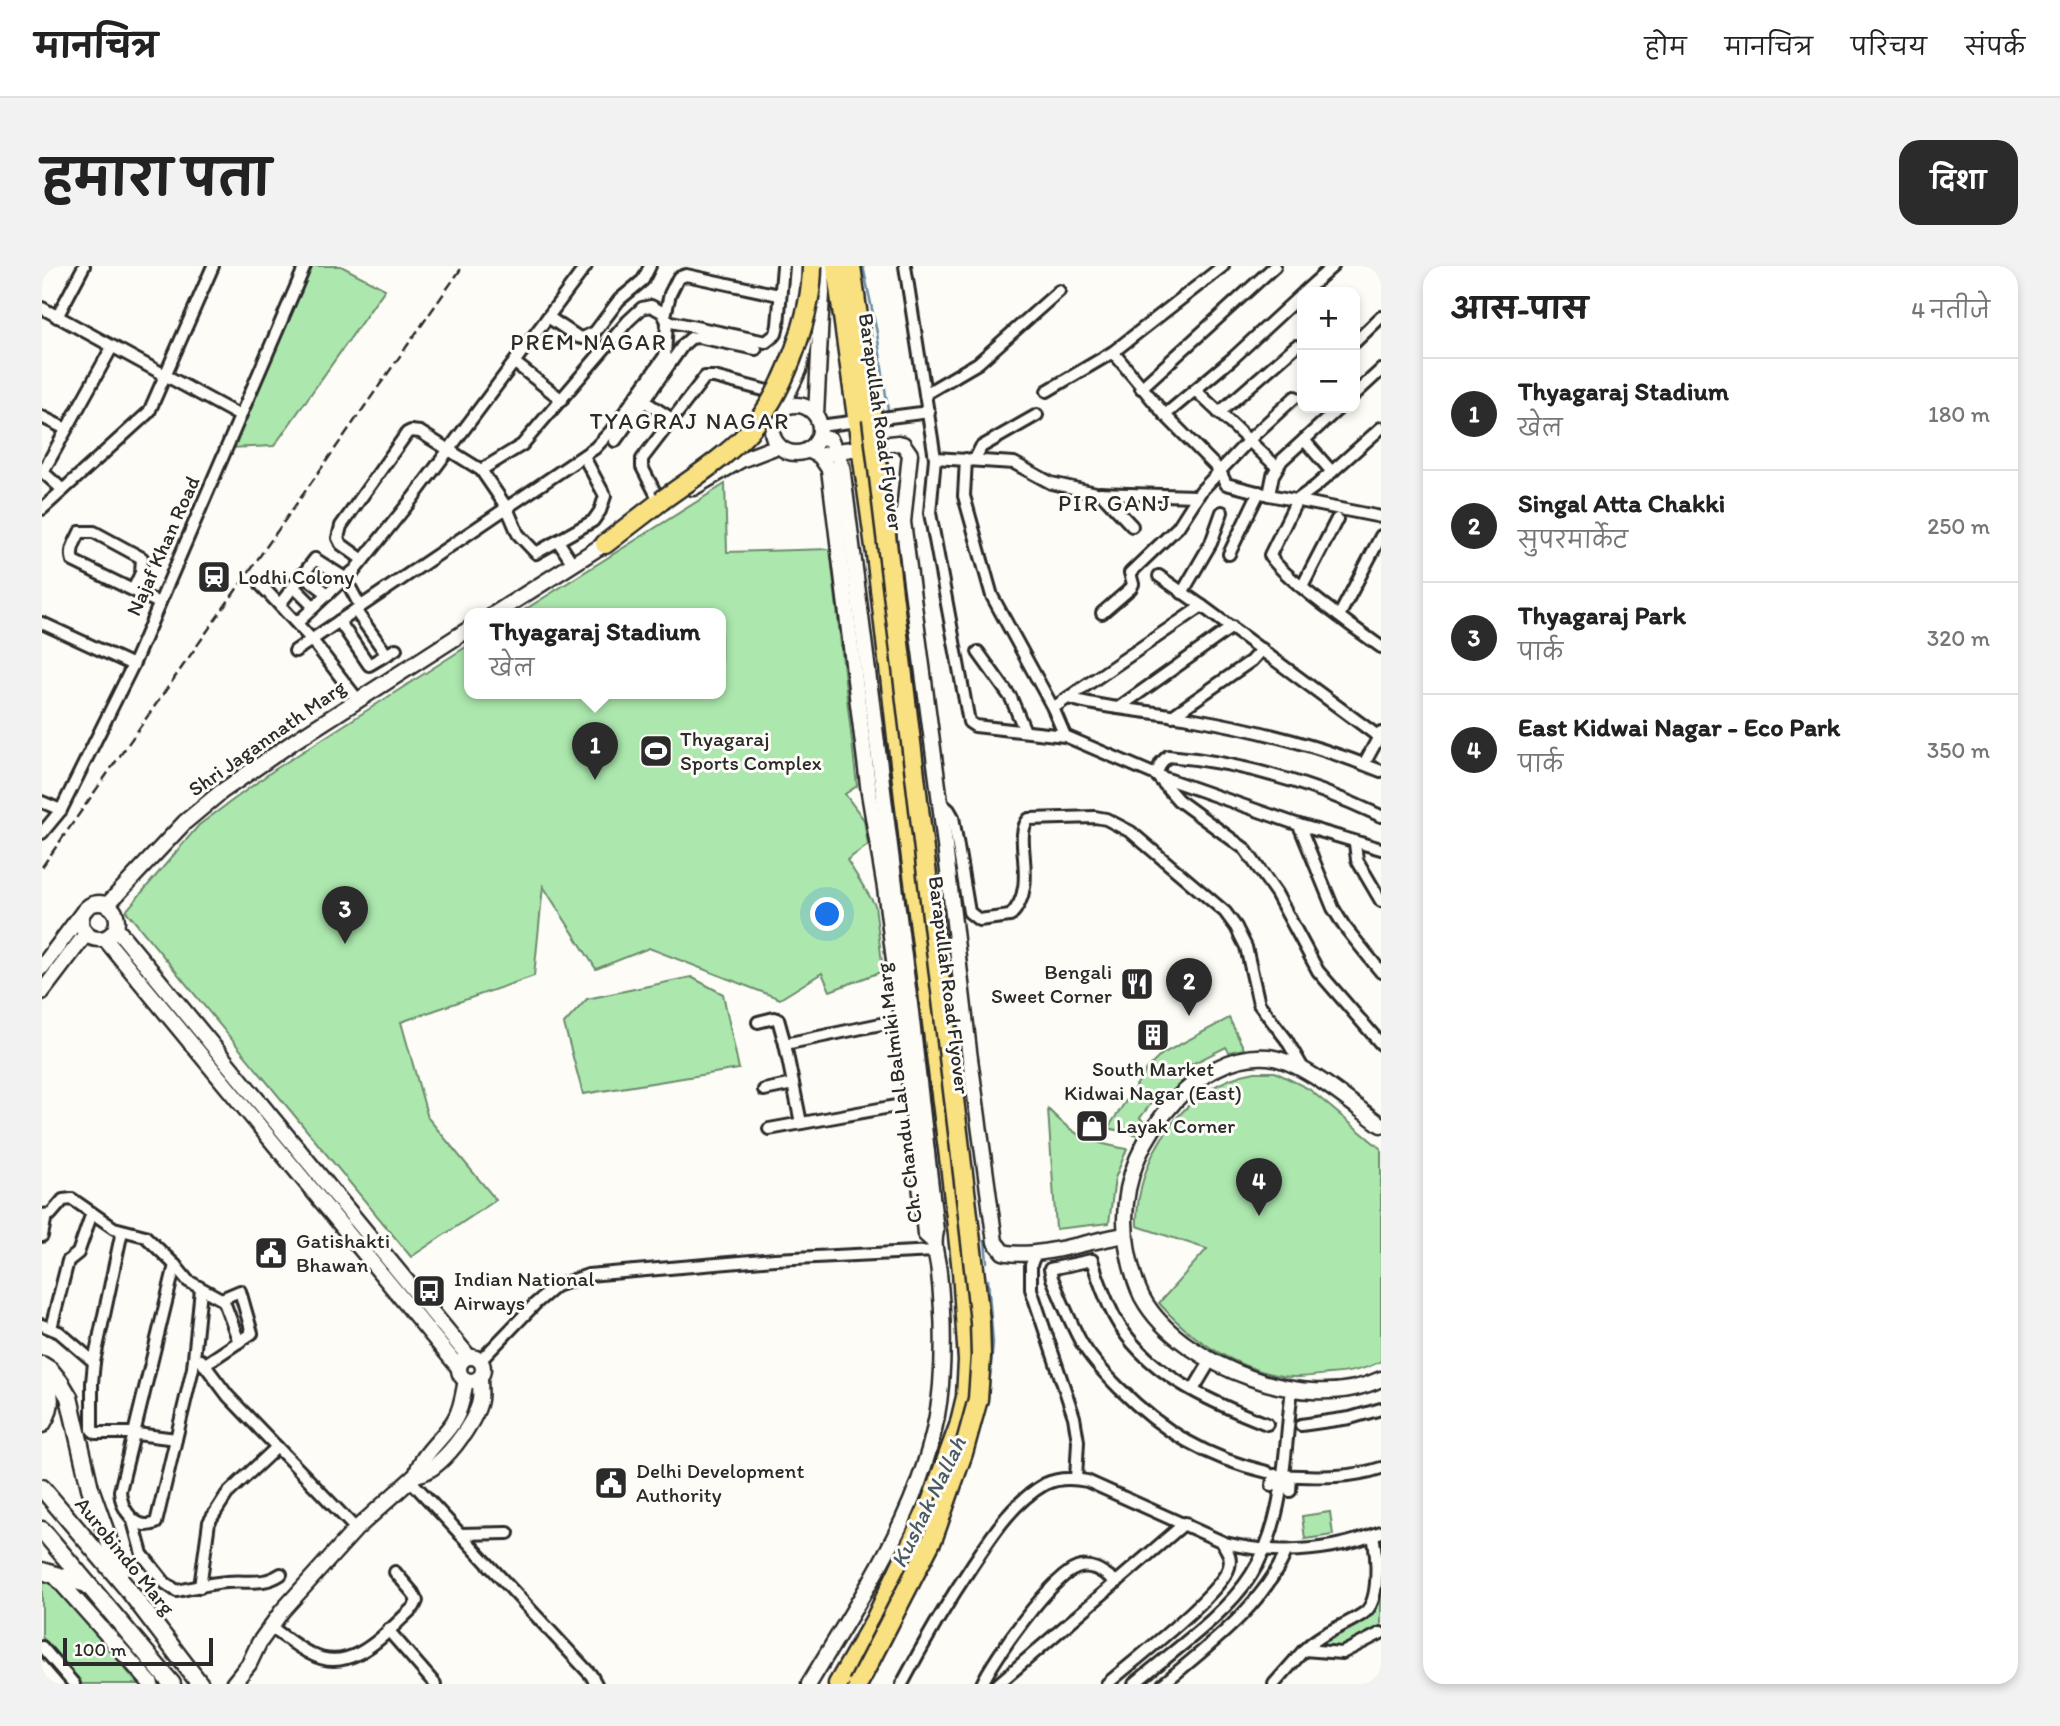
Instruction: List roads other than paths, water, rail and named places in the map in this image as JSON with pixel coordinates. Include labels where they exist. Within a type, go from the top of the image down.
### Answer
[{"type":"highway","points":[[605,544],[722,456],[758,422],[785,375],[802,327],[810,266]]},
{"type":"highway","name":"Barapullah Road Flyover","points":[[836,266],[876,554],[908,842],[951,1173],[962,1271],[968,1361],[965,1398],[959,1426],[931,1502],[875,1620],[838,1684]]},
{"type":"highway","name":"Barapullah Road Flyover","points":[[851,266],[968,1215],[980,1322],[981,1356],[978,1399],[933,1538],[858,1684]]},
{"type":"main road","points":[[42,1365],[60,1382],[69,1397],[90,1488],[126,1587]]},
{"type":"main road","points":[[42,1377],[50,1393],[50,1403],[42,1424]]},
{"type":"main road","name":"Aurobindo Marg","points":[[42,1488],[126,1587],[200,1684]]},
{"type":"main road","points":[[42,1530],[172,1684]]},
{"type":"main road","points":[[48,1573],[87,1584]]},
{"type":"street","points":[[42,509],[144,418],[155,402],[213,266]]},
{"type":"street","name":"Najaf Khan Road","points":[[42,833],[61,810],[133,665],[305,266]]},
{"type":"street","points":[[297,623],[363,560],[449,451],[586,266]]},
{"type":"street","points":[[548,317],[583,338],[595,332],[620,300],[643,280],[650,266]]},
{"type":"street","points":[[481,470],[522,445],[642,308],[652,306],[666,318],[766,342],[776,334],[783,266]]},
{"type":"street","points":[[810,266],[807,333],[799,370],[772,424],[773,440],[778,446],[792,453],[898,443],[903,444],[910,454],[903,522],[995,1242],[998,1248],[1010,1254],[1036,1252],[1125,1235]]},
{"type":"street","points":[[814,453],[818,426],[821,266]]},
{"type":"street","points":[[905,266],[935,458],[930,513],[967,720],[975,726],[1065,736],[1156,775],[1355,844],[1381,849]]},
{"type":"street","points":[[1047,391],[1112,352],[1223,266]]},
{"type":"street","points":[[1141,388],[1275,266]]},
{"type":"street","points":[[1311,287],[1333,266]]},
{"type":"street","points":[[57,317],[81,267]]},
{"type":"street","points":[[295,651],[584,457],[611,431],[666,356],[666,318],[670,294],[678,278],[686,275],[779,295]]},
{"type":"street","points":[[925,394],[978,363],[1059,291]]},
{"type":"street","points":[[1165,415],[1297,300]]},
{"type":"street","points":[[42,309],[240,416]]},
{"type":"street","points":[[1360,337],[1381,317]]},
{"type":"street","points":[[778,325],[807,333]]},
{"type":"street","points":[[615,441],[683,345],[691,338],[698,337],[755,349]]},
{"type":"street","points":[[1219,413],[1296,346]]},
{"type":"street","points":[[63,490],[43,472],[112,347]]},
{"type":"street","points":[[1112,352],[1165,415],[1220,471],[1228,485],[1381,517]]},
{"type":"street","points":[[515,363],[562,400]]},
{"type":"street","points":[[1360,389],[1381,370]]},
{"type":"street","points":[[661,501],[641,463],[702,380],[708,376],[787,396]]},
{"type":"street","points":[[1195,390],[1277,467]]},
{"type":"street","points":[[1102,613],[1131,588],[1133,584],[1130,573],[1178,527],[1196,496],[1248,441],[1295,397]]},
{"type":"street","points":[[644,401],[672,419]]},
{"type":"street","points":[[780,410],[795,404],[810,409],[818,426],[842,450]]},
{"type":"street","points":[[818,426],[929,412]]},
{"type":"street","points":[[1229,554],[1277,467],[1334,413]]},
{"type":"street","points":[[1037,415],[981,447],[970,459],[964,496],[992,596],[1053,708],[1065,736]]},
{"type":"street","points":[[42,417],[66,429]]},
{"type":"street","points":[[1379,641],[1339,616],[1302,587],[1274,562],[1270,555],[1297,500],[1311,491],[1381,428]]},
{"type":"street","points":[[363,560],[341,544],[338,538],[341,526],[411,431],[420,432],[481,470],[507,508],[518,534],[536,553],[593,522],[600,512],[605,496],[584,457]]},
{"type":"street","points":[[1304,440],[1332,472]]},
{"type":"street","points":[[503,608],[726,468],[778,446]]},
{"type":"street","name":"Ch. Chandu Lal Balmiki Marg","points":[[842,450],[885,888],[901,1020],[916,1103]]},
{"type":"street","name":"Ch. Chandu Lal Balmiki Marg","points":[[809,1684],[893,1538],[915,1492],[931,1442],[940,1396],[943,1349],[939,1270],[934,1246],[925,1234],[916,1103],[876,792],[828,469],[814,453]]},
{"type":"street","points":[[935,458],[1014,463],[1051,483],[1101,493],[1196,496]]},
{"type":"street","points":[[1101,493],[1132,526]]},
{"type":"street","points":[[1182,593],[1211,543],[1222,512]]},
{"type":"street","points":[[1302,587],[1337,519]]},
{"type":"street","points":[[133,590],[141,573],[142,558],[94,532],[80,532],[72,549],[73,561],[159,603]]},
{"type":"street","points":[[1339,616],[1381,536]]},
{"type":"street","points":[[558,541],[573,564]]},
{"type":"street","points":[[279,604],[315,559],[345,578],[357,608],[391,652],[365,668],[339,621]]},
{"type":"street","points":[[302,574],[328,594]]},
{"type":"street","points":[[1159,576],[1380,735],[1364,764]]},
{"type":"street","points":[[261,585],[312,640],[358,700]]},
{"type":"street","points":[[293,586],[314,607]]},
{"type":"street","points":[[1053,708],[1202,606]]},
{"type":"street","points":[[42,623],[133,665]]},
{"type":"street","points":[[1118,708],[1232,626]]},
{"type":"street","name":"Shri Jagannath Marg","points":[[107,905],[205,804],[296,740],[464,632]]},
{"type":"street","points":[[1172,716],[1251,661],[1262,649]]},
{"type":"street","points":[[978,652],[1011,698],[1026,731]]},
{"type":"street","points":[[1068,698],[1232,726],[1334,753],[1381,771]]},
{"type":"street","points":[[1156,775],[1168,756],[1220,762],[1352,802],[1381,816]]},
{"type":"street","points":[[1156,775],[1178,800],[1236,841],[1250,855],[1276,893],[1318,971],[1381,1044]]},
{"type":"street","points":[[42,802],[61,810]]},
{"type":"street","points":[[940,802],[953,817],[969,912],[979,920],[1010,916],[1022,898],[1027,884],[1023,827],[1029,818],[1106,818],[1131,832],[1187,878],[1231,920],[1246,947],[1259,1004],[1286,1039],[1304,1070]]},
{"type":"street","points":[[42,823],[61,810]]},
{"type":"street","points":[[1299,825],[1333,908],[1381,972]]},
{"type":"street","points":[[1355,844],[1357,860],[1381,901]]},
{"type":"street","points":[[42,967],[83,912],[92,904],[107,905],[117,915],[116,928],[105,939],[92,939],[81,925],[83,912]]},
{"type":"street","points":[[116,928],[257,1112]]},
{"type":"street","points":[[42,992],[86,934]]},
{"type":"street","points":[[105,939],[257,1112],[471,1369]]},
{"type":"street","points":[[758,1022],[778,1019],[801,1123]]},
{"type":"street","points":[[785,1044],[901,1020]]},
{"type":"street","points":[[1381,1125],[1304,1070],[1285,1060],[1256,1057],[1226,1063],[1191,1086],[1157,1122],[1132,1167],[1125,1202],[1125,1235],[1135,1281],[1143,1298],[1169,1329],[1185,1343],[1210,1360],[1245,1376],[1292,1389],[1342,1390],[1381,1379]]},
{"type":"street","points":[[764,1090],[793,1084]]},
{"type":"street","points":[[769,1129],[916,1103]]},
{"type":"street","points":[[42,1236],[44,1215],[51,1214],[67,1198],[122,1231],[145,1236],[188,1281],[221,1299],[239,1342]]},
{"type":"street","points":[[92,1213],[78,1253],[68,1262],[47,1326],[59,1332],[94,1362]]},
{"type":"street","points":[[122,1231],[94,1362],[91,1413],[93,1432],[134,1433],[176,1439]]},
{"type":"street","points":[[233,1684],[249,1664],[270,1626],[356,1530],[414,1478],[422,1462],[456,1417],[471,1369],[556,1286],[588,1275],[934,1246]]},
{"type":"street","points":[[1036,1252],[1030,1276],[1031,1289],[1074,1417],[1078,1441],[1076,1479]]},
{"type":"street","points":[[1267,1424],[1229,1410],[1165,1373],[1131,1340],[1115,1318],[1092,1260],[1051,1269],[1052,1278],[1082,1344],[1107,1376],[1137,1406],[1166,1429],[1208,1453],[1234,1464],[1267,1472]]},
{"type":"street","points":[[175,1265],[120,1491],[121,1499],[134,1521],[142,1554],[170,1589],[177,1591],[226,1582],[261,1583],[272,1581],[281,1574]]},
{"type":"street","points":[[134,1521],[152,1525],[156,1523],[197,1348],[201,1289]]},
{"type":"street","points":[[204,1365],[252,1333],[241,1293],[221,1299]]},
{"type":"street","points":[[197,1348],[204,1365],[228,1396],[356,1530]]},
{"type":"street","points":[[1193,1390],[1210,1360]]},
{"type":"street","points":[[1134,1684],[1208,1622],[1252,1575],[1273,1526],[1287,1476],[1292,1389]]},
{"type":"street","points":[[1301,1425],[1350,1418],[1381,1409]]},
{"type":"street","points":[[200,1587],[209,1522],[227,1494],[277,1447]]},
{"type":"street","points":[[1272,1486],[1274,1475],[1344,1476],[1381,1468]]},
{"type":"street","points":[[1287,1476],[1290,1491]]},
{"type":"street","points":[[414,1478],[460,1534],[591,1675],[596,1684]]},
{"type":"street","points":[[902,1684],[937,1618],[1014,1508],[1045,1484],[1062,1478],[1100,1486],[1222,1542],[1263,1550],[1286,1552],[1324,1549],[1377,1534],[1376,1594],[1371,1608],[1319,1637],[1274,1684]]},
{"type":"street","points":[[993,1665],[1004,1682],[1185,1523]]},
{"type":"street","points":[[460,1534],[508,1533]]},
{"type":"street","points":[[1107,1684],[1198,1606],[1222,1579],[1228,1569],[1230,1556],[1222,1542]]},
{"type":"street","points":[[1163,1684],[1221,1634],[1256,1599],[1279,1569],[1286,1552]]},
{"type":"street","points":[[982,1684],[1029,1613],[1062,1578],[1077,1568],[1088,1566],[1116,1582]]},
{"type":"street","points":[[270,1626],[312,1655],[334,1661],[352,1657],[365,1650],[414,1607],[417,1601],[413,1593],[395,1572]]},
{"type":"street","points":[[48,1573],[151,1684]]},
{"type":"street","points":[[388,1630],[435,1684]]},
{"type":"street","points":[[1304,1650],[1342,1653],[1381,1633]]},
{"type":"street","points":[[42,1647],[74,1684]]},
{"type":"street","points":[[247,1684],[249,1664]]},
{"type":"waterway","name":"Kushak Nallah","points":[[863,266],[877,333],[888,410]]},
{"type":"waterway","name":"Kushak Nallah","points":[[985,1240],[987,1262]]},
{"type":"waterway","name":"Kushak Nallah","points":[[967,1467],[988,1398],[993,1343],[988,1280]]},
{"type":"railway","points":[[42,867],[463,266]]},
{"type":"place","name":"Lodhi Colony","points":[[214,577]]},
{"type":"place","name":"Thyagaraj Sports Complex","points":[[656,751]]},
{"type":"place","name":"Thyagaraj Stadium","points":[[595,780]]},
{"type":"place","name":"Thyagaraj Park","points":[[345,944]]},
{"type":"place","name":"Bengali Sweet Corner","points":[[1137,984]]},
{"type":"place","name":"Singal Atta Chakki","points":[[1189,1016]]},
{"type":"place","name":"South Market Kidwai Nagar (East)","points":[[1153,1035]]},
{"type":"place","name":"Layak Corner","points":[[1092,1126]]},
{"type":"place","name":"East Kidwai Nagar - Eco Park","points":[[1259,1216]]},
{"type":"place","name":"Gatishakti Bhawan","points":[[271,1253]]},
{"type":"place","name":"Indian National Airways","points":[[429,1291]]},
{"type":"place","name":"Delhi Development Authority","points":[[611,1483]]},
{"type":"district","name":"PREM NAGAR","points":[[589,342]]},
{"type":"district","name":"TYAGRAJ NAGAR","points":[[690,421]]},
{"type":"district","name":"PIR GANJ","points":[[1115,503]]}]
